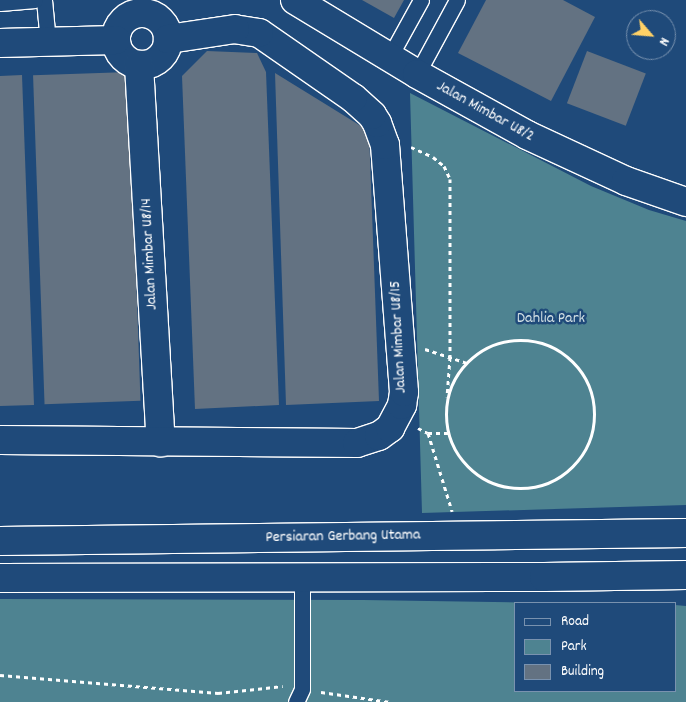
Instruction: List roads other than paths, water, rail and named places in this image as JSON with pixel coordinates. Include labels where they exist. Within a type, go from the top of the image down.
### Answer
[{"type":"street","name":"Jalan Mimbar U8/2","points":[[295,0],[389,58],[528,135],[582,162],[642,187],[686,202]]},
{"type":"street","points":[[150,7],[165,25],[168,39],[163,55],[148,64],[139,65],[126,60],[120,54],[116,40],[121,24],[127,18],[150,7]]},
{"type":"street","name":"Jalan Mimbar U8/15","points":[[0,440],[357,443],[379,436],[390,428],[397,417],[402,405],[404,392],[383,134],[372,114],[353,98],[259,33],[235,29],[168,39]]},
{"type":"street","points":[[0,43],[116,40]]},
{"type":"street","name":"Jalan Mimbar U8/14","points":[[139,65],[161,442]]},
{"type":"street","name":"Persiaran Gerbang Utama","points":[[0,541],[686,533]]},
{"type":"street","points":[[0,578],[686,575]]},
{"type":"lane","points":[[0,3],[35,0]]},
{"type":"lane","points":[[44,0],[48,42]]},
{"type":"lane","points":[[389,58],[421,0]]},
{"type":"lane","points":[[417,74],[457,0]]},
{"type":"lane","points":[[299,695],[302,578]]},
{"type":"park label","name":"Dahlia Park","points":[[551,319]]}]
